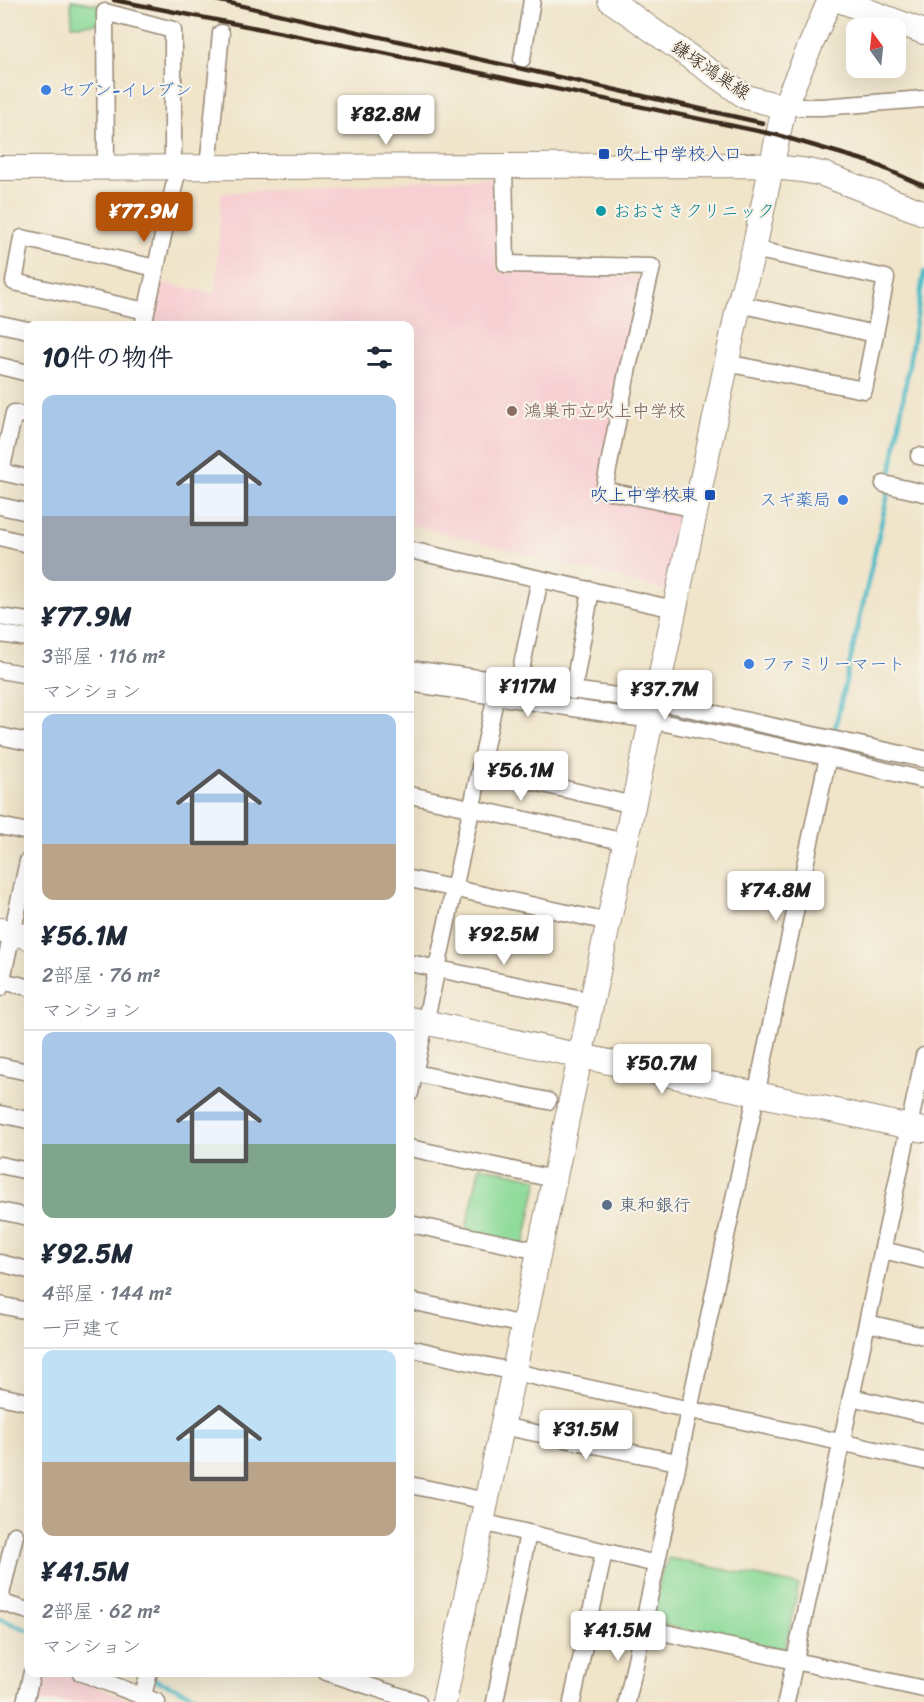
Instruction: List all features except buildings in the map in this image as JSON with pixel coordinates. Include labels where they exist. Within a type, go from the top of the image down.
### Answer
[{"type":"street","points":[[522,59],[532,0]]},
{"type":"street","name":"鎌塚鴻巣線","points":[[610,0],[746,98],[784,107]]},
{"type":"street","points":[[444,1702],[739,304],[754,249],[784,107],[830,0]]},
{"type":"street","points":[[839,0],[924,32]]},
{"type":"street","points":[[105,168],[105,12],[173,30],[176,168],[156,268],[144,318],[14,282],[22,238],[156,268]]},
{"type":"street","points":[[208,168],[221,33]]},
{"type":"street","points":[[784,107],[924,99]]},
{"type":"street","points":[[0,168],[771,166],[823,174],[924,213]]},
{"type":"street","points":[[504,167],[506,264],[652,267],[628,367],[604,490],[696,509]]},
{"type":"street","points":[[726,363],[864,390],[886,278],[754,249]]},
{"type":"street","points":[[739,304],[875,334]]},
{"type":"street","points":[[0,324],[24,329]]},
{"type":"street","points":[[0,366],[24,372]]},
{"type":"street","points":[[24,415],[14,413],[1,472],[24,477]]},
{"type":"street","points":[[884,484],[924,493]]},
{"type":"street","points":[[0,506],[24,511]]},
{"type":"street","points":[[0,537],[24,543]]},
{"type":"street","points":[[414,551],[674,609]]},
{"type":"street","points":[[518,684],[540,579]]},
{"type":"street","points":[[573,691],[591,590]]},
{"type":"street","points":[[0,617],[24,620]]},
{"type":"street","points":[[0,634],[24,637]]},
{"type":"street","points":[[0,670],[24,674]]},
{"type":"street","points":[[414,670],[573,691],[924,780]]},
{"type":"street","points":[[414,684],[496,695],[653,711],[924,759]]},
{"type":"street","points":[[414,1051],[417,1020],[436,969],[496,695]]},
{"type":"street","points":[[0,736],[24,741]]},
{"type":"street","points":[[627,1702],[828,757]]},
{"type":"street","points":[[480,769],[633,805]]},
{"type":"street","points":[[414,796],[626,842]]},
{"type":"street","points":[[0,826],[24,831]]},
{"type":"street","points":[[24,880],[1,984],[24,987]]},
{"type":"street","points":[[414,880],[609,922]]},
{"type":"street","points":[[414,964],[592,1001]]},
{"type":"street","points":[[417,1020],[917,1128]]},
{"type":"street","points":[[0,1066],[24,1071]]},
{"type":"street","points":[[786,1702],[883,1250],[917,1128],[923,1066]]},
{"type":"street","points":[[414,1072],[548,1101]]},
{"type":"street","points":[[0,1114],[24,1119]]},
{"type":"street","points":[[414,1149],[554,1179]]},
{"type":"street","points":[[0,1164],[24,1170]]},
{"type":"street","points":[[0,1211],[24,1216]]},
{"type":"street","points":[[414,1225],[539,1251]]},
{"type":"street","points":[[883,1250],[924,1260]]},
{"type":"street","points":[[0,1263],[24,1269]]},
{"type":"street","points":[[414,1302],[524,1325]]},
{"type":"street","points":[[0,1305],[24,1310]]},
{"type":"street","points":[[867,1323],[924,1336]]},
{"type":"street","points":[[414,1349],[514,1373],[924,1461]]},
{"type":"street","points":[[0,1396],[24,1401]]},
{"type":"street","points":[[851,1396],[924,1414]]},
{"type":"street","points":[[502,1425],[678,1462]]},
{"type":"street","points":[[414,1486],[484,1511],[528,1533],[656,1564]]},
{"type":"street","points":[[495,1702],[528,1533]]},
{"type":"street","points":[[15,1535],[0,1600],[24,1609]]},
{"type":"street","points":[[572,1702],[604,1552]]},
{"type":"street","points":[[643,1628],[924,1689]]},
{"type":"street","points":[[25,1702],[31,1677]]},
{"type":"street","points":[[93,1677],[150,1699],[149,1677]]},
{"type":"street","points":[[341,1677],[418,1702]]},
{"type":"shaded area","name":"鴻巣市立吹上中学校","points":[[494,177],[497,272],[638,277],[599,496],[682,517],[665,590],[414,525],[414,321],[155,321],[162,283],[216,294],[221,193]]},
{"type":"shaded area","points":[[41,1677],[70,1677],[136,1702],[36,1702]]},
{"type":"green space","points":[[71,0],[99,5],[99,24],[72,25]]},
{"type":"green space","points":[[480,1166],[538,1179],[524,1245],[465,1233]]},
{"type":"green space","points":[[668,1558],[799,1585],[785,1649],[780,1650],[656,1622],[653,1615],[663,1566],[666,1567]]},
{"type":"waterway","points":[[829,755],[887,498],[924,272]]},
{"type":"waterway","points":[[0,626],[24,629]]},
{"type":"waterway","points":[[558,697],[636,708]]},
{"type":"waterway","points":[[674,716],[883,759]]},
{"type":"waterway","points":[[0,1619],[24,1628]]},
{"type":"waterway","points":[[151,1678],[211,1702]]},
{"type":"railway","points":[[114,0],[374,51],[777,135],[870,162],[924,186]]},
{"type":"railway","points":[[216,0],[763,123]]},
{"type":"place","name":"セブン-イレブン","points":[[46,90]]},
{"type":"place","name":"吹上中学校入口","points":[[604,154]]},
{"type":"place","name":"おおさきクリニック","points":[[601,211]]},
{"type":"place","name":"鴻巣市立吹上中学校","points":[[512,411]]},
{"type":"place","name":"吹上中学校東","points":[[710,495]]},
{"type":"place","name":"スギ薬局","points":[[843,500]]},
{"type":"place","name":"ファミリーマート","points":[[749,664]]},
{"type":"place","name":"東和銀行","points":[[607,1205]]}]
